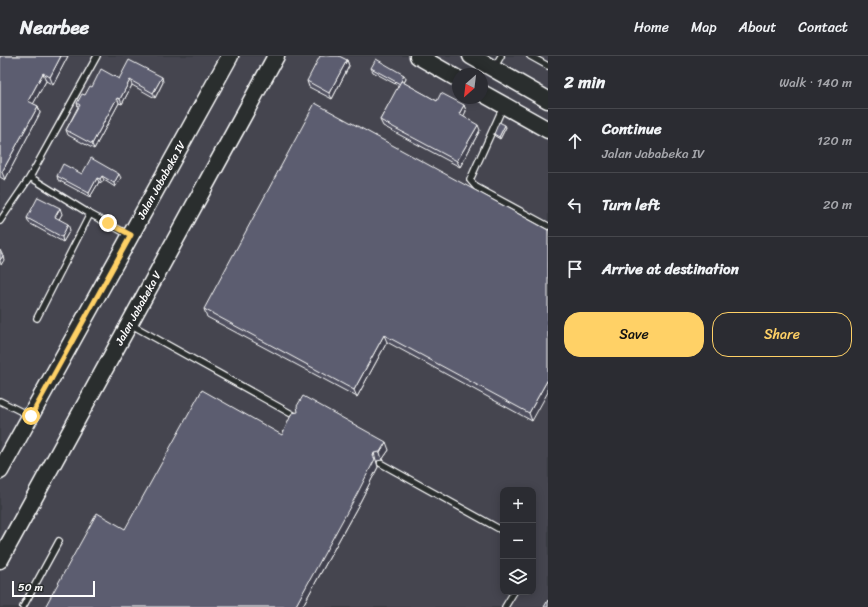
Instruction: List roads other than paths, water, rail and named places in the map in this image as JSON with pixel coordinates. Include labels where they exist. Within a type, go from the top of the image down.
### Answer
[{"type":"street","name":"Jalan Jababeka IV","points":[[0,471],[230,56]]},
{"type":"street","name":"Jalan Jababeka V","points":[[0,560],[276,56]]},
{"type":"street","points":[[418,56],[452,76]]},
{"type":"street","points":[[471,56],[497,62],[548,100]]},
{"type":"street","points":[[488,97],[548,130]]},
{"type":"lane","points":[[0,221],[30,177],[98,56]]},
{"type":"lane","points":[[530,56],[548,66]]},
{"type":"lane","points":[[504,106],[470,180],[476,187],[548,226]]},
{"type":"lane","points":[[30,177],[90,214],[131,235]]},
{"type":"lane","points":[[37,318],[90,214]]},
{"type":"lane","points":[[130,323],[297,417]]},
{"type":"lane","points":[[0,401],[31,416]]},
{"type":"lane","points":[[380,463],[500,529]]},
{"type":"lane","points":[[23,607],[59,540]]},
{"type":"lane","points":[[505,607],[512,595]]}]
